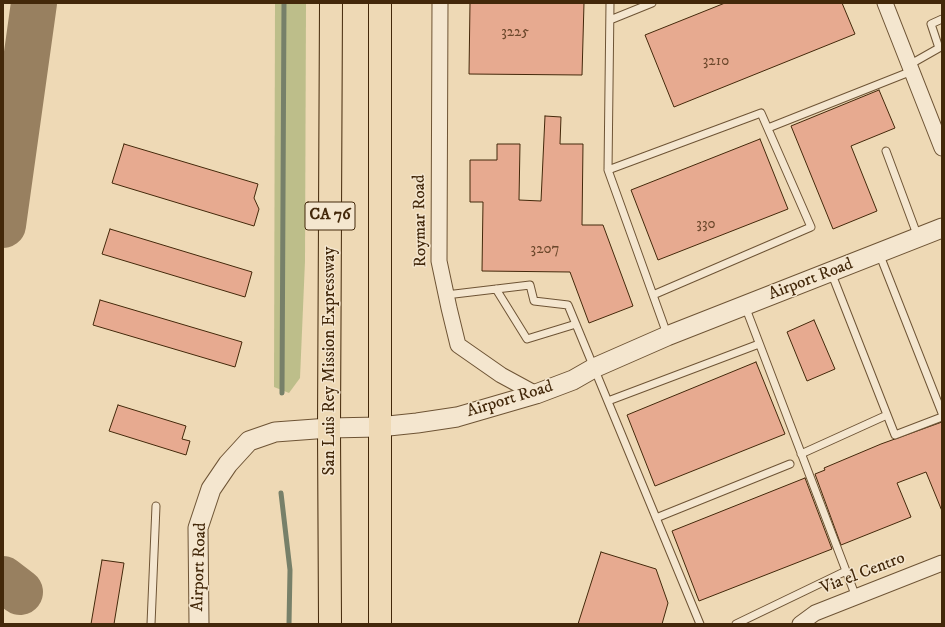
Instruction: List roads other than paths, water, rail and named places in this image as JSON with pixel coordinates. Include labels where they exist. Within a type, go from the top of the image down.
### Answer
[{"type":"highway","name":"San Luis Rey Mission Expressway","points":[[330,624],[329,428],[332,3]]},
{"type":"highway","name":"CA 76","points":[[380,3],[380,624]]},
{"type":"street","name":"Roymar Road","points":[[440,3],[439,260],[458,345],[501,375],[536,394]]},
{"type":"street","points":[[885,3],[942,148]]},
{"type":"street","name":"Airport Road","points":[[198,624],[198,528],[211,489],[228,464],[249,441],[275,432],[329,428],[379,427],[456,417],[536,394],[572,380],[594,368],[667,336],[942,228]]},
{"type":"street","name":"Via el Centro","points":[[800,624],[815,613],[942,563]]},
{"type":"lane","points":[[610,3],[608,170],[667,336]]},
{"type":"lane","points":[[610,20],[652,3]]},
{"type":"lane","points":[[768,128],[910,68],[941,52],[931,24],[942,19]]},
{"type":"lane","points":[[608,170],[761,113],[811,227],[653,295]]},
{"type":"lane","points":[[886,151],[918,238]]},
{"type":"lane","points":[[879,253],[942,413]]},
{"type":"lane","points":[[831,272],[895,435],[942,417]]},
{"type":"lane","points":[[446,295],[530,285],[534,301],[568,304],[700,624]]},
{"type":"lane","points":[[496,289],[528,339],[576,324]]},
{"type":"lane","points":[[745,306],[856,597]]},
{"type":"lane","points":[[608,401],[759,344]]},
{"type":"lane","points":[[801,454],[887,415]]},
{"type":"lane","points":[[656,518],[790,464]]},
{"type":"lane","points":[[151,624],[156,506]]},
{"type":"lane","points":[[736,624],[846,570]]},
{"type":"waterway","points":[[282,393],[284,3]]},
{"type":"waterway","points":[[281,493],[290,570],[289,624]]}]
